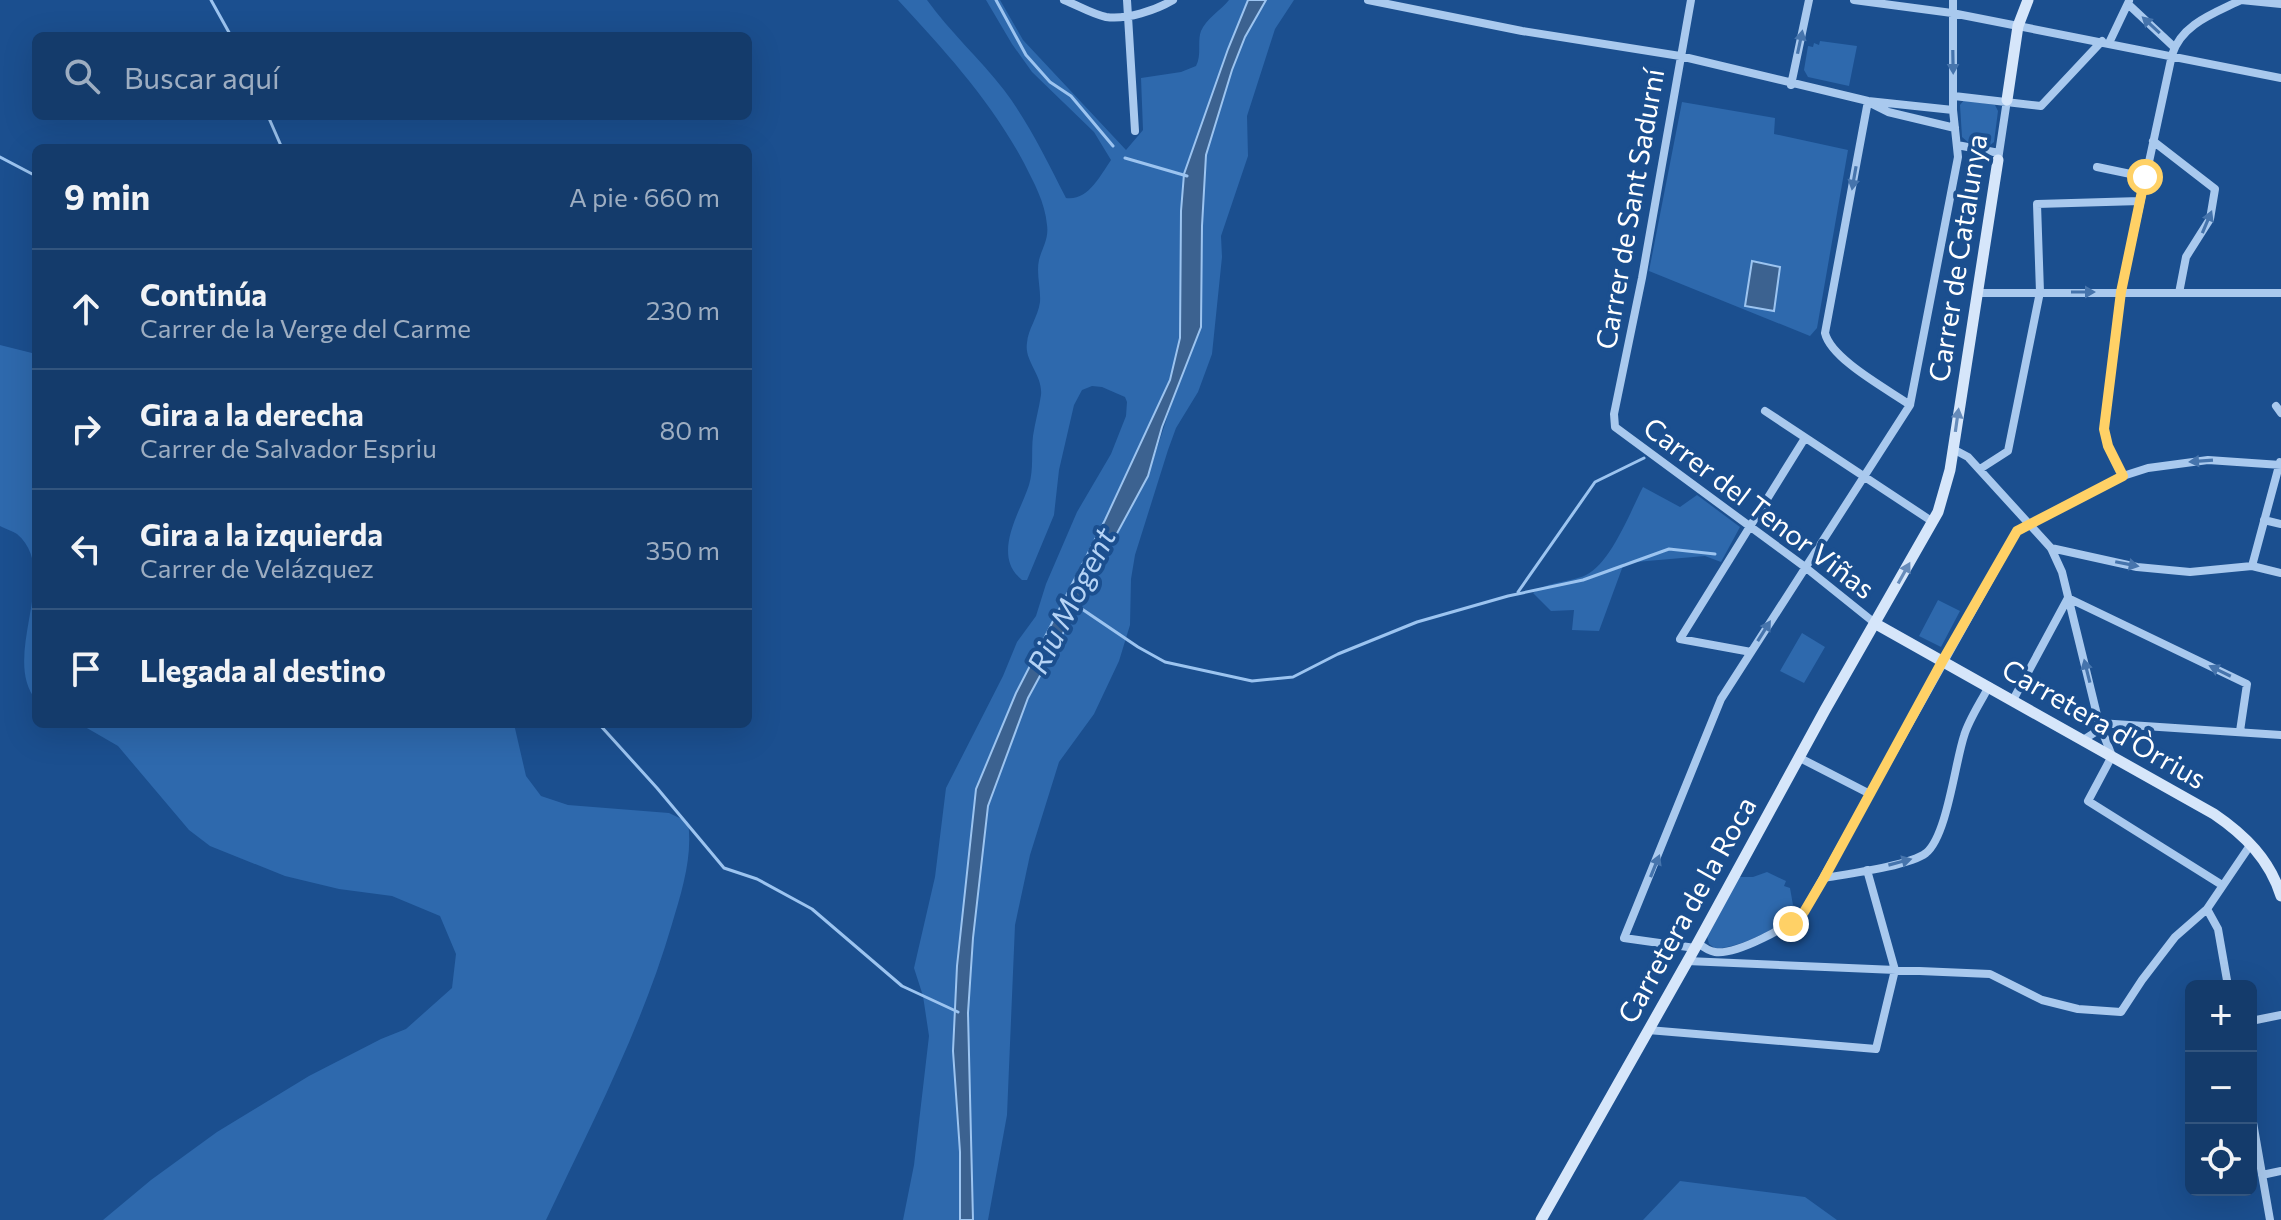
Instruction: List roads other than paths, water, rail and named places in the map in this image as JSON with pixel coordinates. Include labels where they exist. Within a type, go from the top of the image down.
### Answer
[{"type":"street","points":[[1064,0],[1106,17],[1161,7],[1173,0]]},
{"type":"street","points":[[1127,0],[1135,131]]},
{"type":"street","points":[[1368,0],[1522,31],[1680,56],[1868,101],[1953,110]]},
{"type":"street","name":"Carrer de Sant Sadurní","points":[[1615,427],[1614,414],[1642,278],[1691,0]]},
{"type":"street","points":[[1791,85],[1809,0]]},
{"type":"street","points":[[1854,0],[1952,13],[2106,42],[2173,51],[2281,78]]},
{"type":"street","points":[[1953,0],[1953,110],[1958,157],[1910,405],[1721,699],[1624,938],[1696,945],[1712,952],[1735,948],[1791,924],[1804,912],[2017,531],[2027,525],[2123,476],[2161,466],[2208,460],[2280,463],[2252,566]]},
{"type":"street","name":"Carrer de Catalunya","points":[[1876,624],[1933,522],[1946,491],[2018,26],[2028,0]]},
{"type":"street","points":[[2123,476],[2108,446],[2104,429],[2121,292],[2173,51],[2200,19],[2241,0],[2281,4]]},
{"type":"street","points":[[1954,96],[2041,106],[2106,42],[2129,2],[2173,51]]},
{"type":"street","points":[[1868,101],[1888,112],[1955,128]]},
{"type":"street","points":[[1868,101],[1825,333],[1828,344],[1842,357],[1910,405]]},
{"type":"street","points":[[2153,141],[2215,189],[2210,219],[2186,257],[2179,293]]},
{"type":"street","points":[[1957,145],[1998,156]]},
{"type":"street","points":[[2097,167],[2145,177]]},
{"type":"street","points":[[1980,469],[2008,451],[2040,292],[2037,204],[2140,201]]},
{"type":"street","points":[[1977,293],[2281,293]]},
{"type":"street","points":[[1765,411],[1933,522]]},
{"type":"street","name":"Carrer del Tenor Viñas","points":[[1615,427],[1805,567],[1876,624]]},
{"type":"street","points":[[1751,652],[1680,639],[1805,438]]},
{"type":"street","points":[[1953,449],[1968,457],[1980,469],[2027,525],[2051,548],[2062,572],[2099,723],[2112,756],[2088,801],[2222,885]]},
{"type":"street","points":[[2264,520],[2281,524]]},
{"type":"street","points":[[2051,548],[2137,567],[2190,572],[2252,566],[2281,573]]},
{"type":"street","points":[[2013,700],[2068,598]]},
{"type":"street","points":[[2068,598],[2247,684],[2240,731]]},
{"type":"street","name":"Carretera d'Òrrius","points":[[1876,624],[2214,814],[2251,844],[2274,878],[2281,896]]},
{"type":"street","name":"Carretera de la Roca","points":[[1541,1220],[1876,624]]},
{"type":"street","points":[[1824,878],[1867,870],[1929,851],[1946,810],[1965,733],[1989,686]]},
{"type":"street","points":[[2099,723],[2281,735]]},
{"type":"street","points":[[2083,740],[2094,733],[2099,723]]},
{"type":"street","points":[[1800,758],[1870,794]]},
{"type":"street","points":[[1687,961],[1990,974],[2042,1000],[2078,1009],[2121,1012],[2175,937],[2207,909],[2251,844]]},
{"type":"street","points":[[1648,1030],[1876,1049],[1895,970],[1867,870]]},
{"type":"street","points":[[2207,909],[2218,929],[2227,980]]},
{"type":"street","points":[[1735,948],[1737,963]]},
{"type":"street","points":[[2257,1020],[2281,1015]]},
{"type":"street","points":[[2253,1124],[2270,1220]]},
{"type":"street","points":[[2262,1175],[2281,1171]]},
{"type":"water","name":"Riu Mogent","points":[[1248,0],[1266,0],[1245,37],[1232,70],[1206,155],[1201,327],[1162,427],[1148,476],[1028,698],[988,806],[968,1013],[973,1220],[960,1220],[960,1152],[953,1051],[957,966],[976,789],[1016,693],[1105,520],[1170,380],[1180,338],[1184,174]]},
{"type":"water","points":[[1752,261],[1780,267],[1774,311],[1745,306]]},
{"type":"waterway","points":[[211,0],[229,32]]},
{"type":"waterway","points":[[996,0],[1026,55],[1050,82],[1071,96],[1113,146]]},
{"type":"waterway","points":[[270,120],[280,144]]},
{"type":"waterway","points":[[0,157],[32,174]]},
{"type":"waterway","points":[[1125,158],[1187,176]]},
{"type":"waterway","points":[[1518,592],[1595,482],[1644,458]]},
{"type":"waterway","name":"Riu Mogent","points":[[1076,605],[1165,662],[1252,681],[1293,677],[1338,654],[1417,622],[1508,596],[1583,580],[1669,549],[1715,554]]},
{"type":"waterway","points":[[603,728],[724,868],[757,879],[812,909],[902,986],[958,1012]]}]
